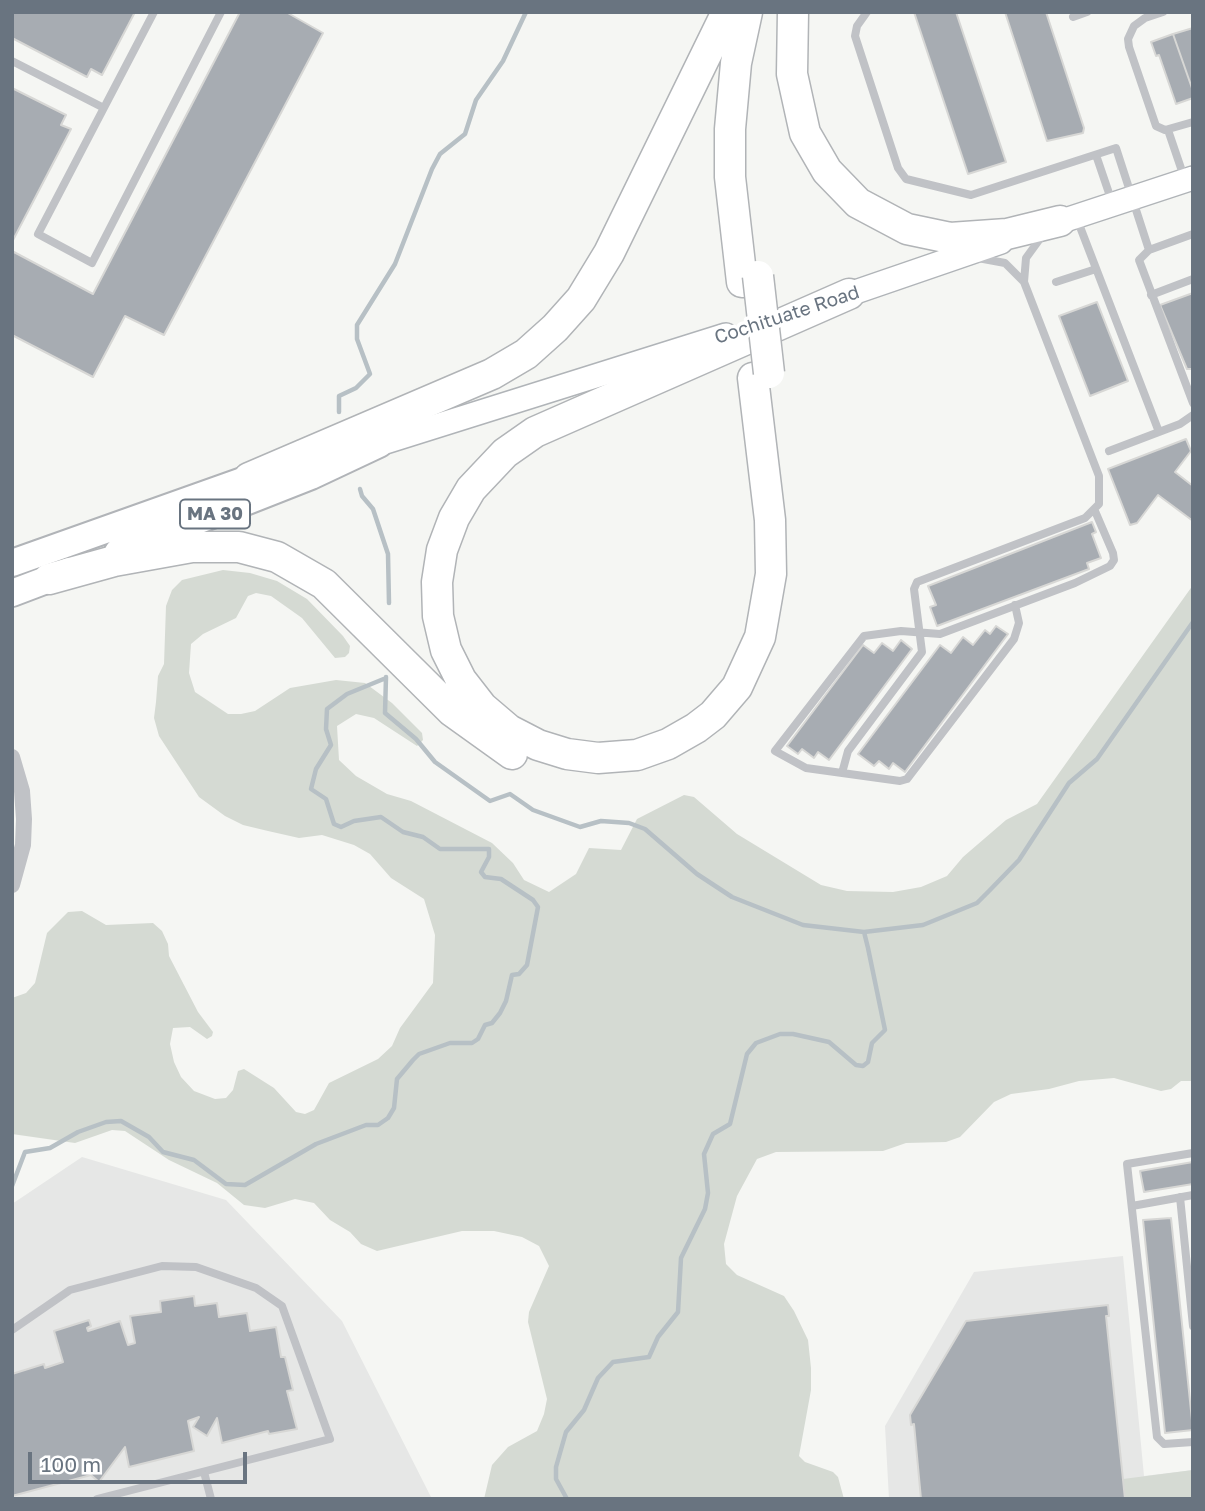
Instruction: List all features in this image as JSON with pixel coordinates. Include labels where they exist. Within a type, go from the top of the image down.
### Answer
[{"type":"highway","points":[[249,478],[480,380],[515,361],[547,337],[580,299],[603,265],[727,12]]},
{"type":"highway","points":[[49,579],[114,561],[192,547],[229,546],[268,554],[294,565],[324,584],[442,701],[480,734],[509,752],[553,770],[587,776],[618,776],[652,770],[696,751],[736,719],[759,687],[782,631],[788,590],[789,547],[761,376],[750,279],[730,177],[734,76],[747,12]]},
{"type":"highway","points":[[750,279],[747,133],[752,70],[765,12]]},
{"type":"highway","points":[[793,12],[794,88],[805,133],[827,171],[858,203],[907,229],[950,238],[1007,234],[1068,219]]},
{"type":"highway","points":[[761,376],[771,574],[764,627],[753,657],[737,687],[696,729],[668,744],[637,755],[598,758],[567,754],[538,745],[509,730],[482,707],[461,680],[446,650],[438,616],[437,582],[442,550],[454,518],[471,489],[505,453],[535,432],[849,294]]},
{"type":"main road","name":"Cochituate Road","points":[[12,563],[249,478],[379,444],[849,294],[1189,179]]},
{"type":"main road","name":"Cochituate Road","points":[[12,593],[286,486],[379,444]]},
{"type":"street","points":[[12,607],[23,595],[49,579]]},
{"type":"street","points":[[12,885],[23,832],[22,791],[14,767]]},
{"type":"lane","points":[[154,12],[38,234],[92,263],[222,12]]},
{"type":"lane","points":[[867,12],[857,26],[855,36],[898,168],[906,179],[968,196],[1116,148],[1123,201]]},
{"type":"lane","points":[[1073,17],[1087,12]]},
{"type":"lane","points":[[1163,12],[1138,23],[1129,35],[1128,43],[1153,120],[1159,128],[1168,130],[1193,122]]},
{"type":"lane","points":[[12,61],[102,107]]},
{"type":"lane","points":[[1168,130],[1189,179]]},
{"type":"lane","points":[[1096,155],[1149,250]]},
{"type":"lane","points":[[1024,282],[1024,265],[1030,251],[1068,219],[1096,269],[1159,432]]},
{"type":"lane","points":[[1193,234],[1149,250],[1139,263],[1193,403]]},
{"type":"lane","points":[[842,773],[848,751],[922,652],[914,589],[919,580],[1085,518],[1095,511],[1101,499],[1099,476],[1024,282],[1011,267],[999,261],[967,258],[947,260]]},
{"type":"lane","points":[[1056,282],[1096,269]]},
{"type":"lane","points":[[1151,295],[1193,279]]},
{"type":"lane","points":[[1109,452],[1193,415]]},
{"type":"lane","points":[[1015,606],[1019,623],[1014,639],[909,777],[900,781],[801,767],[775,751],[861,638],[901,631],[936,635],[1075,583],[1113,563],[1113,553],[1095,511]]},
{"type":"lane","points":[[1193,1153],[1126,1164],[1157,1437],[1164,1444],[1193,1442]]},
{"type":"lane","points":[[1132,1206],[1193,1195]]},
{"type":"lane","points":[[1180,1198],[1193,1326]]},
{"type":"lane","points":[[12,1330],[70,1290],[162,1266],[196,1267],[244,1283],[270,1295],[282,1306],[330,1439],[97,1499]]},
{"type":"lane","points":[[1178,1444],[1193,1451]]},
{"type":"lane","points":[[204,1472],[211,1499]]},
{"type":"shaded area","points":[[223,570],[250,573],[277,581],[307,599],[343,636],[350,646],[349,653],[345,657],[335,658],[302,618],[271,596],[256,593],[248,596],[236,618],[203,634],[191,644],[189,673],[195,692],[228,714],[241,714],[255,711],[290,688],[336,680],[365,683],[392,703],[422,733],[423,740],[417,746],[374,718],[356,714],[337,726],[339,760],[356,776],[387,794],[411,801],[492,843],[513,863],[524,880],[549,892],[576,874],[589,848],[621,850],[637,819],[684,795],[694,797],[737,834],[821,885],[847,891],[893,892],[921,887],[947,876],[963,857],[1006,820],[1037,804],[1193,585],[1193,1081],[1181,1081],[1171,1089],[1161,1091],[1114,1078],[1079,1081],[1049,1089],[1011,1094],[994,1102],[960,1137],[946,1142],[906,1143],[883,1151],[776,1152],[757,1159],[737,1196],[724,1244],[726,1264],[737,1275],[784,1296],[794,1311],[808,1340],[811,1368],[811,1390],[799,1456],[805,1462],[833,1472],[838,1477],[844,1499],[484,1499],[492,1465],[508,1447],[537,1431],[544,1414],[547,1399],[528,1322],[529,1312],[549,1266],[539,1246],[522,1237],[494,1231],[462,1231],[377,1251],[361,1244],[350,1232],[330,1220],[314,1203],[295,1199],[265,1208],[244,1205],[217,1183],[169,1160],[125,1131],[112,1130],[75,1143],[12,1134],[12,998],[26,993],[35,983],[47,933],[68,912],[82,911],[106,925],[153,923],[162,931],[168,944],[169,956],[198,1012],[213,1032],[207,1039],[190,1027],[173,1028],[170,1044],[174,1062],[181,1077],[194,1091],[215,1099],[226,1098],[233,1090],[238,1071],[244,1069],[274,1088],[296,1112],[305,1114],[314,1110],[329,1083],[378,1059],[392,1046],[400,1028],[433,983],[435,935],[424,899],[391,878],[370,854],[354,845],[322,835],[299,838],[243,825],[225,816],[199,797],[159,736],[154,718],[158,676],[164,664],[166,606],[172,590],[182,580]]},
{"type":"shaded area","points":[[82,1157],[226,1200],[342,1321],[432,1499],[12,1499],[12,1204]]},
{"type":"shaded area","points":[[1123,1256],[1144,1476],[1193,1470],[1193,1499],[889,1499],[885,1426],[974,1272]]},
{"type":"shaded area","points":[[1193,1470],[1193,1499],[1125,1499],[1123,1479]]},
{"type":"building","points":[[12,12],[135,12],[102,75],[91,69],[87,77],[12,38]]},
{"type":"building","points":[[240,12],[286,12],[323,33],[164,335],[125,316],[93,377],[12,335],[12,251],[93,294]]},
{"type":"building","points":[[914,12],[956,12],[1006,162],[968,174]]},
{"type":"building","points":[[1005,12],[1046,12],[1084,128],[1083,133],[1047,141]]},
{"type":"building","points":[[1193,28],[1193,91],[1173,34]]},
{"type":"building","points":[[1173,34],[1193,91],[1193,98],[1176,104],[1159,55],[1156,56],[1151,42]]},
{"type":"building","points":[[12,88],[66,115],[61,125],[71,129],[12,242]]},
{"type":"building","points":[[1193,293],[1193,369],[1187,369],[1160,305]]},
{"type":"building","points":[[1097,302],[1128,381],[1090,396],[1059,316]]},
{"type":"building","points":[[1186,439],[1191,451],[1175,472],[1193,486],[1193,521],[1158,495],[1137,523],[1130,525],[1108,469]]},
{"type":"building","points":[[1092,522],[1096,532],[1092,534],[1101,558],[1087,563],[1089,569],[937,626],[930,607],[936,605],[928,586]]},
{"type":"building","points":[[996,626],[1008,634],[905,772],[893,763],[889,769],[879,761],[874,766],[858,754],[940,645],[951,653],[963,637],[973,645],[985,630],[990,634]]},
{"type":"building","points":[[901,640],[912,649],[829,760],[818,752],[814,758],[802,749],[798,754],[787,746],[863,645],[874,653],[882,643],[893,651]]},
{"type":"building","points":[[1193,1162],[1193,1184],[1144,1192],[1140,1171]]},
{"type":"building","points":[[1171,1218],[1193,1430],[1165,1433],[1143,1220]]},
{"type":"building","points":[[194,1296],[195,1306],[217,1303],[219,1317],[247,1313],[250,1331],[276,1327],[281,1357],[285,1357],[293,1390],[287,1391],[297,1429],[269,1434],[268,1431],[222,1443],[217,1418],[207,1436],[193,1427],[199,1417],[188,1421],[194,1451],[129,1467],[125,1447],[99,1482],[91,1475],[12,1496],[12,1374],[44,1364],[45,1368],[63,1362],[54,1331],[89,1320],[91,1326],[87,1328],[88,1331],[120,1321],[128,1345],[135,1343],[130,1316],[161,1312],[160,1301]]},
{"type":"building","points":[[1108,1305],[1109,1316],[1106,1316],[1125,1499],[921,1499],[914,1424],[911,1425],[910,1415],[966,1321]]},
{"type":"waterway","points":[[339,412],[339,396],[356,388],[370,374],[357,339],[357,325],[395,264],[440,154],[465,134],[476,100],[503,61],[526,12]]},
{"type":"waterway","points":[[360,489],[362,496],[373,509],[388,554],[389,603]]},
{"type":"waterway","points":[[864,932],[923,925],[977,903],[1019,860],[1069,783],[1097,759],[1193,622]]},
{"type":"waterway","points":[[386,677],[385,713],[416,739],[435,762],[490,801],[510,794],[533,810],[580,827],[601,821],[629,823],[645,829],[697,874],[732,897],[803,925],[864,932],[868,948],[885,1030],[872,1043],[868,1062],[863,1066],[856,1065],[829,1042],[793,1034],[780,1034],[756,1043],[747,1054],[730,1124],[713,1134],[704,1154],[708,1193],[705,1209],[681,1258],[678,1312],[658,1337],[649,1357],[613,1362],[598,1378],[584,1410],[566,1432],[556,1467],[556,1479],[567,1499]]},
{"type":"waterway","points":[[12,1186],[25,1152],[50,1148],[78,1132],[106,1122],[121,1121],[149,1137],[163,1152],[194,1160],[226,1184],[245,1185],[316,1144],[366,1125],[378,1125],[388,1118],[394,1108],[397,1079],[419,1054],[450,1043],[472,1043],[478,1039],[485,1025],[492,1023],[500,1013],[506,1001],[512,975],[519,974],[527,965],[538,907],[533,900],[501,879],[485,877],[481,872],[489,857],[489,849],[440,849],[423,837],[403,832],[381,817],[354,821],[341,827],[334,824],[326,799],[311,789],[316,769],[331,745],[326,729],[327,709],[347,694],[386,678]]}]
